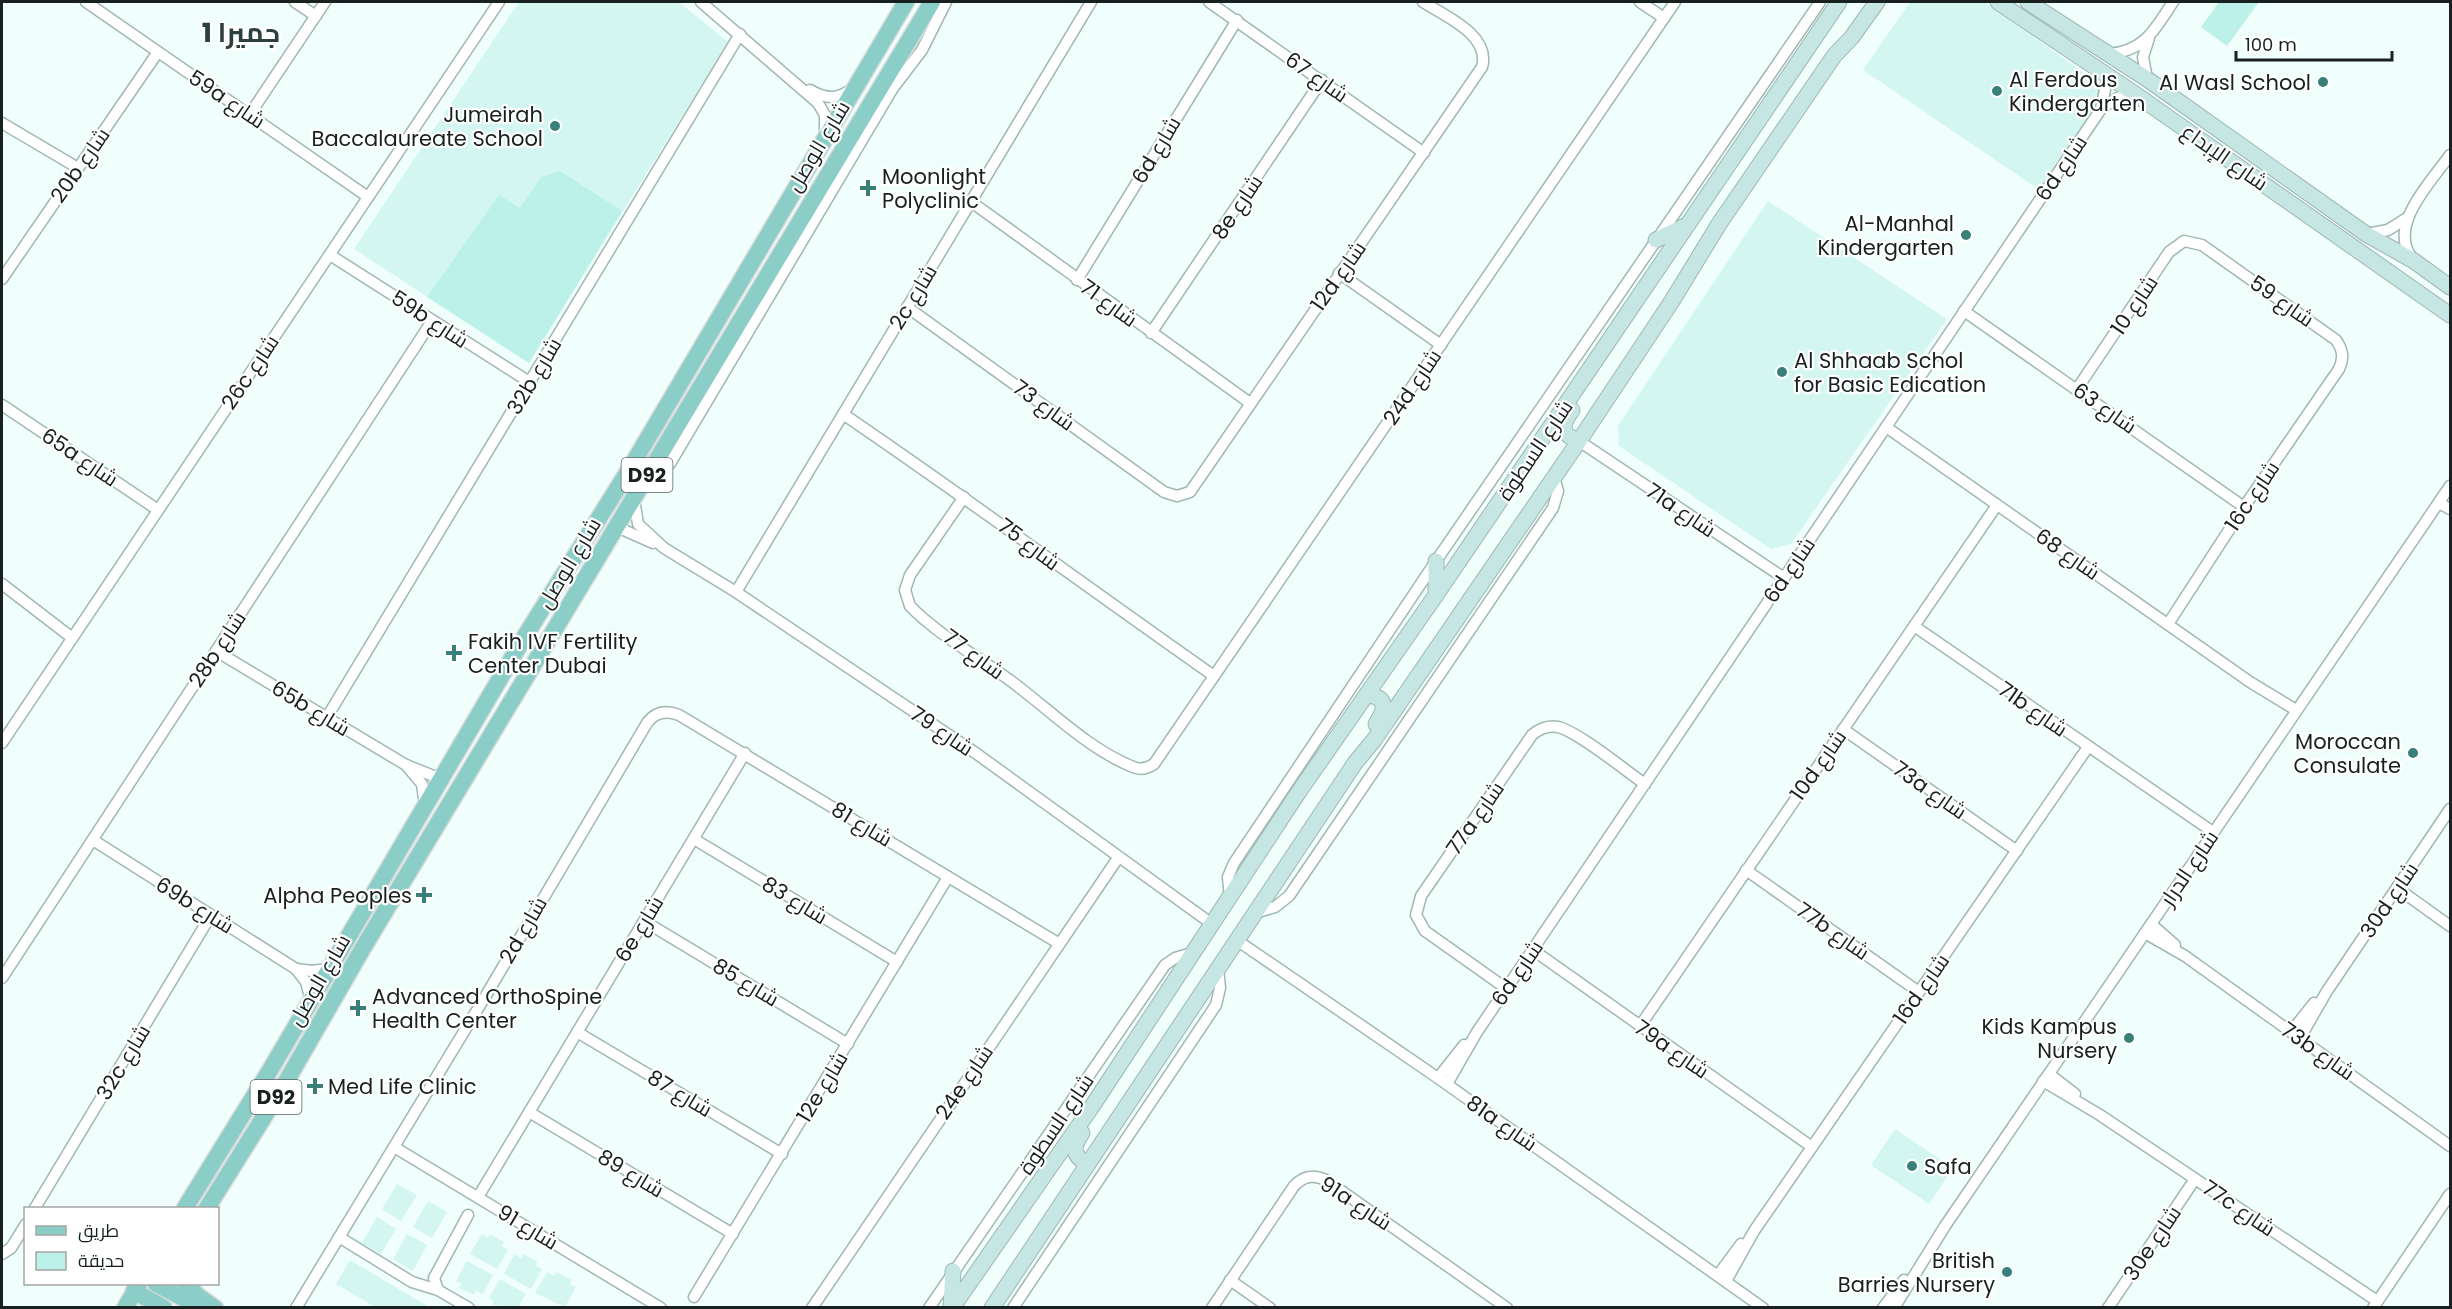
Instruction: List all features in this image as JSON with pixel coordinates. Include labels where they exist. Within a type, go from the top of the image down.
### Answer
[{"type":"main road","name":"شارع الوصل","points":[[186,1207],[522,641],[629,470],[710,329],[822,146],[906,2]]},
{"type":"main road","points":[[866,111],[877,76],[922,2]]},
{"type":"main road","name":"شارع الوصل","points":[[208,1207],[287,1080],[363,948],[932,2]]},
{"type":"main road","name":"شارع السطوة","points":[[951,1308],[1091,1108],[1192,953],[1839,2]]},
{"type":"main road","points":[[1834,56],[1864,2]]},
{"type":"main road","name":"شارع السطوة","points":[[992,1308],[1355,764],[1374,740],[1554,477],[1672,301],[1719,224],[1834,56],[1852,37],[1877,2]]},
{"type":"main road","points":[[1834,56],[1861,38],[1887,2]]},
{"type":"main road","name":"شارع الإبداع","points":[[1998,2],[2108,75],[2451,315]]},
{"type":"main road","name":"شارع الإبداع","points":[[2028,2],[2147,79],[2366,234],[2414,261],[2451,287]]},
{"type":"main road","points":[[2108,75],[2120,74],[2132,78],[2184,115],[2226,135]]},
{"type":"main road","points":[[1656,240],[1674,233],[1689,222]]},
{"type":"main road","points":[[1578,441],[1565,435],[1563,425],[1580,399],[1582,380]]},
{"type":"main road","points":[[616,527],[611,524],[610,516],[627,484],[629,470]]},
{"type":"main road","points":[[1436,561],[1436,595]]},
{"type":"main road","points":[[1355,764],[1366,737],[1384,710],[1382,699],[1367,695]]},
{"type":"main road","points":[[363,948],[381,908],[447,792],[446,783],[441,779]]},
{"type":"main road","points":[[1088,1164],[1079,1159],[1074,1149],[1087,1125],[1091,1108]]},
{"type":"main road","points":[[196,1207],[220,1167],[227,1141]]},
{"type":"main road","points":[[951,1308],[953,1271]]},
{"type":"main road","points":[[187,1285],[215,1308]]},
{"type":"main road","points":[[125,1308],[137,1287],[202,1308]]},
{"type":"street","name":"59a شارع","points":[[86,2],[368,197]]},
{"type":"street","points":[[295,2],[316,16]]},
{"type":"street","points":[[250,114],[325,2]]},
{"type":"street","name":"26c شارع","points":[[2,743],[499,2]]},
{"type":"street","points":[[701,2],[818,103],[825,115],[826,129],[822,146]]},
{"type":"street","points":[[645,478],[664,471],[671,462],[893,88],[922,50],[946,2]]},
{"type":"street","name":"2c شارع","points":[[736,592],[1090,2]]},
{"type":"street","name":"شارع 67","points":[[1209,2],[1424,153]]},
{"type":"street","name":"12d شارع","points":[[1184,495],[1195,488],[1339,273],[1479,72],[1484,53],[1472,34],[1423,2]]},
{"type":"street","points":[[1640,2],[1664,18]]},
{"type":"street","name":"24d شارع","points":[[1146,768],[1158,761],[1675,2]]},
{"type":"street","name":"شارع السطوة","points":[[1230,898],[1228,877],[1234,862],[1436,561],[1820,2]]},
{"type":"street","points":[[2147,79],[2144,57],[2151,35],[2173,2]]},
{"type":"street","name":"6d شارع","points":[[1077,280],[1237,20]]},
{"type":"street","name":"32b شارع","points":[[327,717],[740,34]]},
{"type":"street","points":[[2109,54],[2134,49],[2151,35]]},
{"type":"street","name":"20b شارع","points":[[2,279],[159,52]]},
{"type":"street","name":"6d شارع","points":[[2101,109],[2108,75]]},
{"type":"street","name":"8e شارع","points":[[1151,333],[1322,80]]},
{"type":"street","points":[[796,82],[829,98],[840,97],[856,86]]},
{"type":"street","name":"6d شارع","points":[[1442,1081],[1507,989],[2101,109],[2116,98],[2135,94]]},
{"type":"street","points":[[2,123],[78,168]]},
{"type":"street","points":[[2414,261],[2406,250],[2404,241],[2408,218],[2451,155]]},
{"type":"street","name":"شارع 71","points":[[970,201],[1251,403]]},
{"type":"street","points":[[2366,234],[2388,230],[2408,218]]},
{"type":"street","name":"شارع 10","points":[[2077,388],[2169,252],[2184,241],[2202,245]]},
{"type":"street","name":"شارع 59","points":[[2202,245],[2336,340],[2343,354],[2339,369]]},
{"type":"street","name":"59b شارع","points":[[330,255],[531,383]]},
{"type":"street","points":[[1339,273],[1441,345]]},
{"type":"street","name":"شارع 73","points":[[907,307],[1164,492],[1184,495]]},
{"type":"street","name":"شارع 63","points":[[1964,311],[2244,507]]},
{"type":"street","name":"28b شارع","points":[[2,978],[432,321]]},
{"type":"street","name":"16c شارع","points":[[2168,624],[2244,507],[2339,369]]},
{"type":"street","name":"65a شارع","points":[[2,405],[158,510]]},
{"type":"street","name":"شارع 75","points":[[843,414],[964,497],[1214,676]]},
{"type":"street","name":"شارع 68","points":[[1886,427],[2294,713]]},
{"type":"street","name":"71a شارع","points":[[1578,441],[1784,578]]},
{"type":"street","name":"شارع السطوة","points":[[1258,912],[1275,907],[1289,896],[1427,697],[1553,508],[1557,491],[1554,477]]},
{"type":"street","points":[[2446,496],[2451,509]]},
{"type":"street","name":"شارع الدرار","points":[[1894,1308],[1929,1250],[2211,835],[2446,496]]},
{"type":"street","name":"شارع 77","points":[[964,497],[910,575],[904,590],[910,606],[1021,688],[1053,715],[1132,767],[1146,768]]},
{"type":"street","name":"شارع 79","points":[[634,498],[638,524],[664,548]]},
{"type":"street","name":"10d شارع","points":[[1640,1026],[1997,505]]},
{"type":"street","name":"شارع 79","points":[[616,527],[664,548],[736,592],[976,754],[1212,924]]},
{"type":"street","points":[[2,584],[71,637]]},
{"type":"street","name":"71b شارع","points":[[1914,626],[2153,792],[2165,805],[2211,835]]},
{"type":"street","name":"65b شارع","points":[[216,651],[406,765],[441,779]]},
{"type":"street","name":"شارع 81","points":[[662,712],[679,715],[745,753],[1058,943]]},
{"type":"street","name":"2d شارع","points":[[296,1308],[647,723],[662,712]]},
{"type":"street","name":"77a شارع","points":[[1507,989],[1425,931],[1416,915],[1421,896],[1532,735],[1539,730],[1548,727],[1567,730],[1645,784]]},
{"type":"street","name":"73a شارع","points":[[1843,729],[2017,850]]},
{"type":"street","name":"16d شارع","points":[[1722,1278],[2088,747]]},
{"type":"street","name":"6e شارع","points":[[478,1197],[745,753]]},
{"type":"street","name":"65b شارع","points":[[406,765],[422,784],[425,806]]},
{"type":"street","name":"30d شارع","points":[[2295,1035],[2314,1002],[2327,991],[2451,809]]},
{"type":"street","name":"شارع 83","points":[[693,839],[897,962]]},
{"type":"street","name":"69b شارع","points":[[93,840],[296,969],[306,982],[310,997]]},
{"type":"street","name":"24e شارع","points":[[812,1308],[1058,943],[1118,858]]},
{"type":"street","name":"77b شارع","points":[[1746,870],[1919,992]]},
{"type":"street","name":"12e شارع","points":[[693,1297],[782,1154],[948,877]]},
{"type":"street","points":[[2397,888],[2451,926]]},
{"type":"street","name":"32c شارع","points":[[36,1207],[212,915]]},
{"type":"street","name":"شارع 85","points":[[644,921],[848,1044]]},
{"type":"street","name":"73b شارع","points":[[2148,928],[2451,1146]]},
{"type":"street","name":"81a شارع","points":[[1238,941],[1442,1081],[1763,1308]]},
{"type":"street","name":"79a شارع","points":[[1533,950],[1812,1147]]},
{"type":"street","name":"شارع السطوة","points":[[929,1308],[1165,965],[1175,958],[1192,953]]},
{"type":"street","points":[[296,969],[312,971],[327,969]]},
{"type":"street","points":[[1013,1308],[1216,1005],[1220,988],[1218,969]]},
{"type":"street","name":"شارع 87","points":[[577,1032],[782,1154]]},
{"type":"street","name":"77c شارع","points":[[2046,1078],[2375,1304]]},
{"type":"street","name":"شارع 89","points":[[529,1112],[733,1234]]},
{"type":"street","name":"شارع 91","points":[[394,1147],[661,1308]]},
{"type":"street","name":"91a شارع","points":[[1212,1308],[1294,1186],[1299,1181],[1312,1176],[1326,1180],[1507,1308]]},
{"type":"street","name":"30e شارع","points":[[2108,1308],[2195,1179]]},
{"type":"street","points":[[2375,1304],[2451,1194]]},
{"type":"street","points":[[438,1290],[434,1282],[435,1274],[468,1215]]},
{"type":"street","points":[[6,1251],[24,1227]]},
{"type":"street","points":[[339,1237],[412,1282],[438,1290],[469,1308]]},
{"type":"street","name":"شارع الدرار","points":[[1883,1308],[1929,1250]]},
{"type":"street","points":[[1230,1280],[1270,1308]]},
{"type":"street","points":[[1486,1308],[1493,1297]]},
{"type":"shaded area","name":"Jumeirah Baccalaureate School","points":[[519,2],[679,2],[728,42],[529,363],[354,249]]},
{"type":"shaded area","name":"Al Ferdous Kindergarten","points":[[1910,2],[1984,2],[2100,84],[2102,98],[2038,189],[1863,70]]},
{"type":"shaded area","name":"Al Shhaab Schol for Basic Edication","points":[[1768,201],[1947,319],[1791,544],[1771,549],[1619,446],[1618,426]]},
{"type":"shaded area","name":"Safa","points":[[1895,1129],[1953,1168],[1929,1204],[1871,1165]]},
{"type":"shaded area","points":[[397,1184],[417,1195],[401,1221],[382,1209]]},
{"type":"shaded area","points":[[428,1201],[447,1212],[432,1238],[413,1227]]},
{"type":"shaded area","points":[[377,1217],[396,1229],[381,1254],[362,1243]]},
{"type":"shaded area","points":[[407,1234],[427,1245],[413,1271],[393,1259]]},
{"type":"shaded area","points":[[482,1234],[488,1238],[490,1234],[504,1242],[502,1246],[508,1250],[497,1269],[470,1254]]},
{"type":"shaded area","points":[[514,1254],[521,1258],[524,1254],[537,1262],[536,1266],[542,1269],[531,1289],[504,1274]]},
{"type":"shaded area","points":[[350,1260],[429,1307],[375,1307],[336,1284]]},
{"type":"shaded area","points":[[467,1261],[493,1275],[483,1294],[476,1291],[474,1295],[459,1288],[462,1284],[456,1281]]},
{"type":"shaded area","points":[[547,1272],[554,1276],[556,1272],[572,1280],[570,1284],[576,1287],[565,1307],[535,1293]]},
{"type":"shaded area","points":[[500,1279],[526,1294],[518,1307],[492,1305],[494,1301],[489,1298]]},
{"type":"green space","points":[[2219,2],[2259,2],[2227,46],[2201,27]]},
{"type":"green space","points":[[560,171],[622,211],[529,363],[427,297],[499,195],[520,208],[541,177]]},
{"type":"place","name":"Al Wasl School","points":[[2323,82]]},
{"type":"place","name":"Al Ferdous Kindergarten","points":[[1997,91]]},
{"type":"place","name":"Jumeirah Baccalaureate School","points":[[555,126]]},
{"type":"place","name":"Moonlight Polyclinic","points":[[868,188]]},
{"type":"place","name":"Al-Manhal Kindergarten","points":[[1966,235]]},
{"type":"place","name":"Al Shhaab Schol for Basic Edication","points":[[1782,372]]},
{"type":"place","name":"Fakih IVF Fertility Center Dubai","points":[[454,653]]},
{"type":"place","name":"Moroccan Consulate","points":[[2413,753]]},
{"type":"place","name":"Alpha Peoples","points":[[424,895]]},
{"type":"place","name":"Advanced OrthoSpine Health Center","points":[[358,1008]]},
{"type":"place","name":"Kids Kampus Nursery","points":[[2129,1038]]},
{"type":"place","name":"Med Life Clinic","points":[[315,1086]]},
{"type":"place","name":"Safa","points":[[1912,1166]]},
{"type":"place","name":"British Barries Nursery","points":[[2007,1272]]},
{"type":"district","name":"جميرا 1","points":[[241,32]]}]
